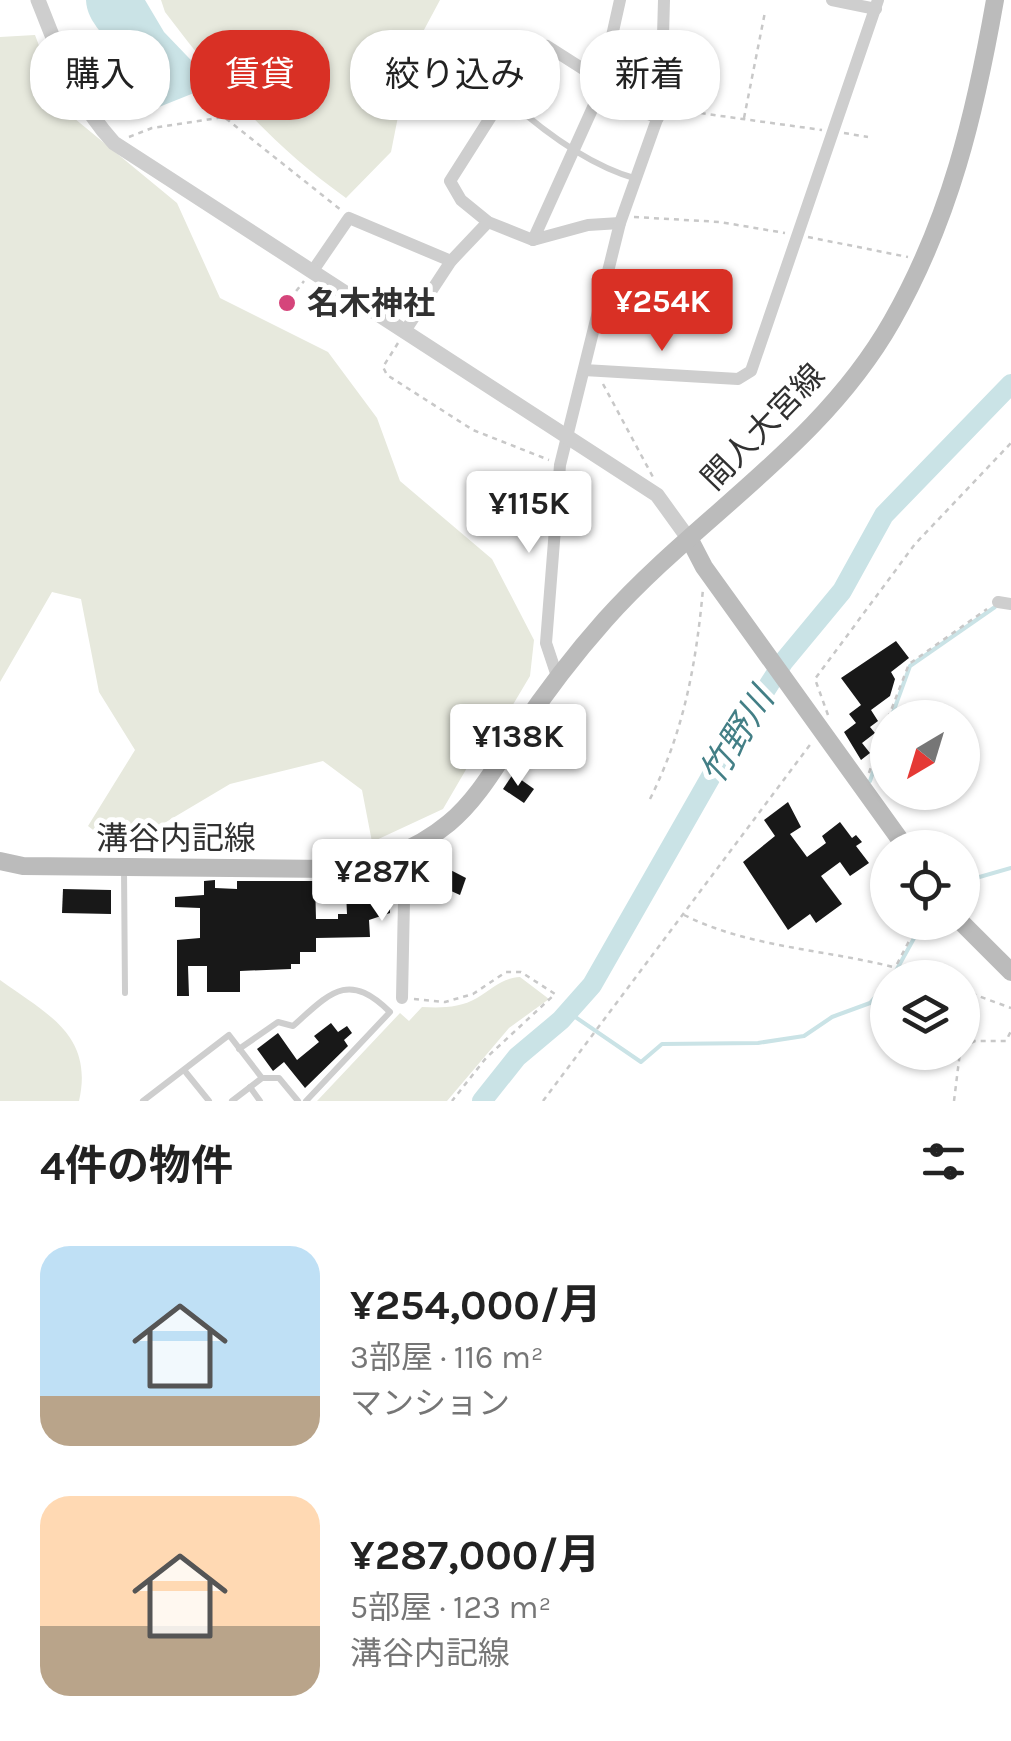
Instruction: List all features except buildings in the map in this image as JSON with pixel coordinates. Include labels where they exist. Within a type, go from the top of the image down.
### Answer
[{"type":"main road","name":"間人大宮線","points":[[691,542],[792,447],[846,387],[890,325],[924,260],[968,141],[996,0]]},
{"type":"main road","points":[[691,542],[704,567],[893,830]]},
{"type":"main road","name":"溝谷内記線","points":[[0,861],[24,866],[332,869],[374,864],[404,851],[450,822],[474,797],[557,676],[608,616],[691,542]]},
{"type":"main road","points":[[979,940],[1011,972]]},
{"type":"street","points":[[38,0],[70,82],[89,116],[114,143],[568,434],[656,495],[691,542]]},
{"type":"street","points":[[613,30],[620,0]]},
{"type":"street","points":[[663,30],[664,0]]},
{"type":"street","points":[[590,371],[738,379],[751,372],[877,5],[832,0]]},
{"type":"street","points":[[560,57],[580,72]]},
{"type":"street","points":[[489,120],[450,181],[461,200],[488,222],[533,240],[622,220]]},
{"type":"street","points":[[533,240],[585,120]]},
{"type":"street","points":[[557,676],[546,644],[560,465],[590,371],[622,220],[658,120]]},
{"type":"street","points":[[312,272],[350,218],[452,261]]},
{"type":"street","points":[[405,331],[452,261],[488,222]]},
{"type":"street","points":[[402,998],[404,851]]},
{"type":"lane","points":[[531,120],[612,172],[637,179]]},
{"type":"lane","points":[[124,868],[125,993]]},
{"type":"lane","points":[[239,1050],[278,1022],[293,1026],[346,988],[369,992],[390,1012]]},
{"type":"lane","points":[[306,1101],[402,998]]},
{"type":"lane","points":[[143,1101],[229,1036],[262,1078]]},
{"type":"lane","points":[[184,1070],[208,1101]]},
{"type":"lane","points":[[232,1101],[262,1078],[280,1078],[298,1101]]},
{"type":"lane","points":[[250,1087],[260,1101]]},
{"type":"path","points":[[744,118],[766,12]]},
{"type":"path","points":[[114,143],[152,128],[224,117],[350,218]]},
{"type":"path","points":[[720,117],[868,137]]},
{"type":"path","points":[[622,220],[702,220],[924,260]]},
{"type":"path","points":[[290,299],[312,272]]},
{"type":"path","points":[[405,331],[383,367],[387,375],[473,430],[560,465]]},
{"type":"path","points":[[590,371],[653,475],[656,495]]},
{"type":"path","points":[[543,1101],[829,722],[815,678],[915,544],[1011,443]]},
{"type":"path","points":[[650,799],[674,749],[689,698],[704,567]]},
{"type":"path","points":[[895,700],[908,664],[1004,603]]},
{"type":"path","points":[[864,788],[870,770]]},
{"type":"path","points":[[684,915],[748,938],[870,961]]},
{"type":"path","points":[[402,998],[445,1002],[473,994],[506,972],[521,972],[555,994],[512,1031],[452,1101]]},
{"type":"path","points":[[980,997],[1011,1008]]},
{"type":"path","points":[[980,1041],[1006,1040],[1011,1030]]},
{"type":"path","points":[[954,1101],[958,1070]]},
{"type":"shaded area","points":[[161,0],[440,0],[424,30],[350,30],[350,120],[397,120],[391,152],[346,198],[293,156],[256,120],[330,120],[330,30],[190,30],[190,44],[165,12]]},
{"type":"shaded area","points":[[30,35],[30,120],[76,120],[177,203],[220,298],[328,352],[377,418],[400,481],[492,559],[534,640],[530,676],[508,713],[485,737],[443,809],[372,842],[362,790],[323,761],[230,784],[119,850],[88,826],[135,750],[99,692],[81,599],[52,592],[0,682],[0,37]]},
{"type":"shaded area","points":[[520,977],[549,999],[509,1028],[447,1101],[317,1101],[400,1013],[409,1021],[422,1007],[464,1004],[502,982]]},
{"type":"shaded area","points":[[0,980],[50,1016],[73,1043],[82,1078],[79,1101],[0,1101]]},
{"type":"water","points":[[86,0],[145,0],[163,30],[99,30]]},
{"type":"water","points":[[170,38],[190,59],[190,95],[170,103]]},
{"type":"waterway","name":"竹野川","points":[[482,1101],[517,1057],[561,1020],[592,985],[713,773],[784,661],[842,591],[884,515],[1011,384]]},
{"type":"waterway","points":[[898,700],[910,666],[995,607]]},
{"type":"waterway","points":[[980,877],[1011,868]]},
{"type":"waterway","points":[[902,960],[913,940]]},
{"type":"waterway","points":[[568,1012],[641,1062],[662,1044],[758,1043],[804,1036],[832,1017],[870,1003]]},
{"type":"place","name":"名木神社","points":[[287,303]]}]
